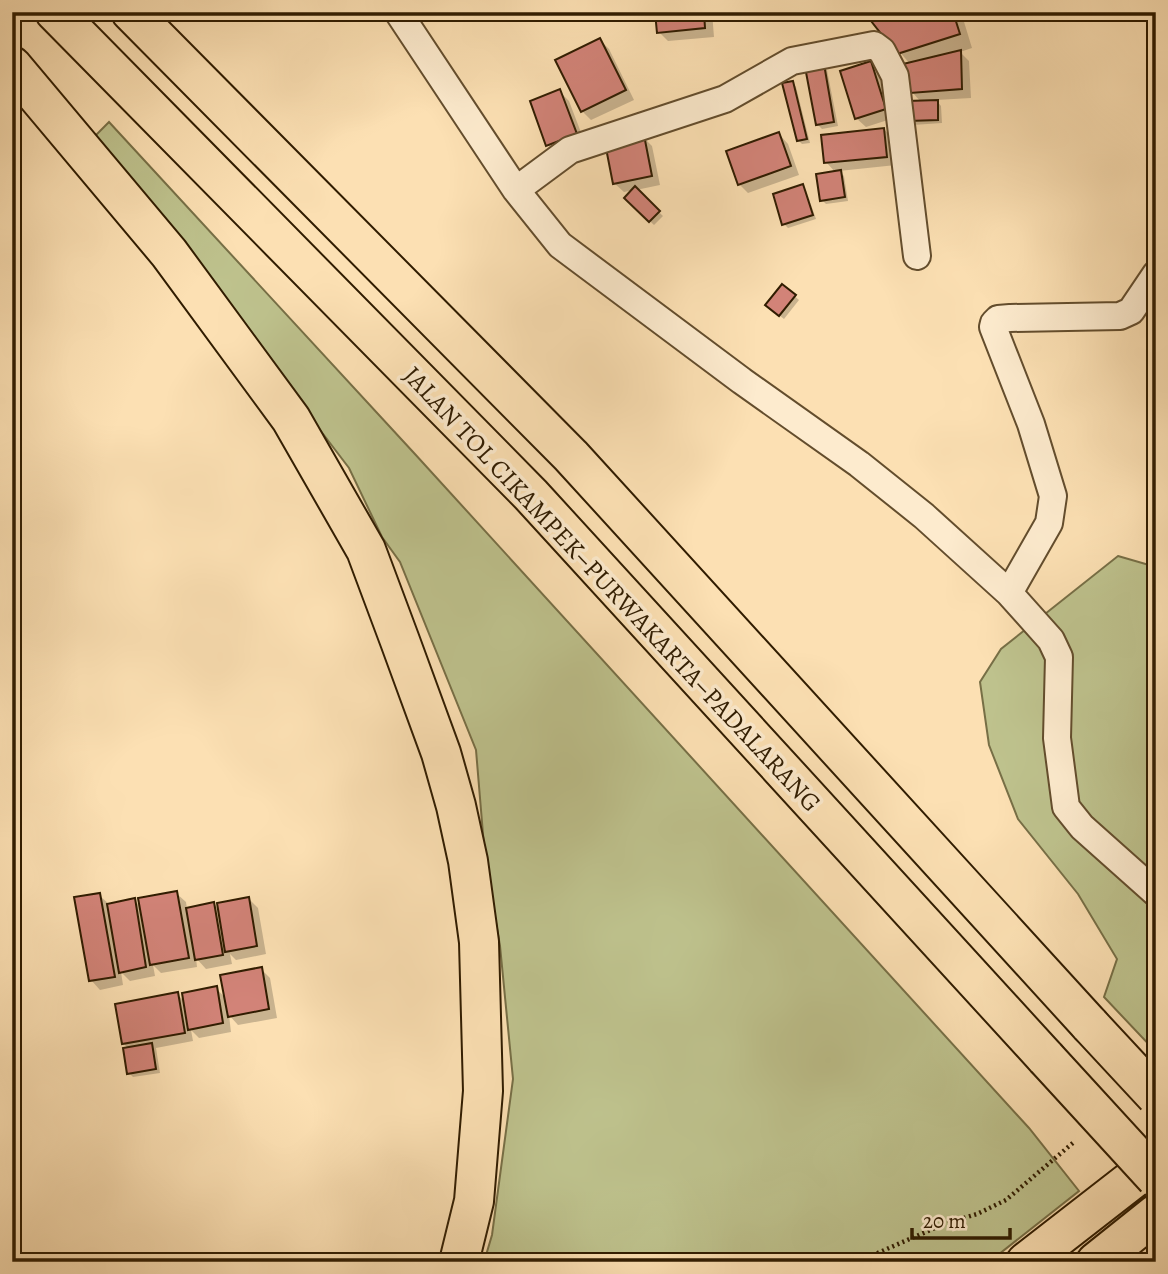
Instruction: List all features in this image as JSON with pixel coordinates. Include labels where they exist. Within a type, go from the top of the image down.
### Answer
[{"type":"highway","name":"JALAN TOL CIKAMPEK–PURWAKARTA–PADALARANG","points":[[55,12],[531,495],[1156,1178]]},
{"type":"highway","points":[[131,12],[570,456],[1156,1096]]},
{"type":"highway","points":[[12,66],[169,253],[291,419],[366,550],[442,753],[468,861],[479,942],[482,1103],[474,1201],[459,1262]]},
{"type":"highway","points":[[1026,1262],[1156,1161]]},
{"type":"highway","points":[[1096,1262],[1156,1214]]},
{"type":"street","points":[[398,12],[516,190],[560,245],[742,381],[859,464],[924,516],[1009,593],[1051,640],[1059,657],[1056,738],[1066,807],[1082,827],[1156,893]]},
{"type":"street","points":[[516,190],[570,150],[725,99],[792,61],[874,45],[883,51],[895,76],[917,256]]},
{"type":"street","points":[[1009,593],[1049,523],[1053,496],[1031,424],[993,327],[994,323],[1010,317],[1120,316],[1131,311],[1156,274]]},
{"type":"path","points":[[857,1262],[1006,1200],[1059,1155]]},
{"type":"green space","points":[[109,122],[1029,1128],[1079,1191],[989,1262],[484,1262],[492,1235],[513,1079],[500,946],[485,858],[476,750],[400,562],[382,537],[349,468],[216,294],[91,140]]},
{"type":"green space","points":[[1118,556],[1156,567],[1156,1052],[1104,997],[1117,959],[1078,894],[1018,819],[989,745],[980,682],[1001,649]]},
{"type":"building","points":[[655,12],[704,12],[705,28],[657,33]]},
{"type":"building","points":[[864,12],[953,12],[960,34],[897,54]]},
{"type":"building","points":[[600,38],[626,90],[581,112],[555,60]]},
{"type":"building","points":[[961,50],[962,89],[910,93],[903,64]]},
{"type":"building","points":[[871,61],[886,109],[855,119],[840,71]]},
{"type":"building","points":[[824,64],[834,122],[816,125],[805,67]]},
{"type":"building","points":[[793,81],[807,139],[797,141],[782,83]]},
{"type":"building","points":[[560,89],[577,134],[546,146],[530,101]]},
{"type":"building","points":[[938,100],[938,120],[908,121],[907,101]]},
{"type":"building","points":[[884,128],[887,157],[824,163],[821,135]]},
{"type":"building","points":[[779,132],[791,166],[738,185],[726,151]]},
{"type":"building","points":[[644,135],[652,176],[613,184],[605,143]]},
{"type":"building","points":[[841,170],[845,197],[820,201],[816,174]]},
{"type":"building","points":[[803,184],[813,215],[782,225],[773,194]]},
{"type":"building","points":[[635,186],[660,211],[649,222],[624,198]]},
{"type":"building","points":[[782,284],[796,295],[779,316],[765,305]]},
{"type":"building","points":[[177,891],[189,958],[150,965],[138,898]]},
{"type":"building","points":[[100,893],[115,977],[89,981],[74,897]]},
{"type":"building","points":[[249,897],[257,946],[225,952],[217,903]]},
{"type":"building","points":[[135,898],[146,967],[119,973],[107,904]]},
{"type":"building","points":[[214,902],[223,955],[195,960],[186,908]]},
{"type":"building","points":[[262,967],[269,1009],[228,1017],[220,975]]},
{"type":"building","points":[[217,986],[223,1023],[188,1030],[182,993]]},
{"type":"building","points":[[178,992],[185,1033],[122,1044],[115,1004]]},
{"type":"building","points":[[152,1043],[156,1069],[127,1074],[123,1048]]}]
